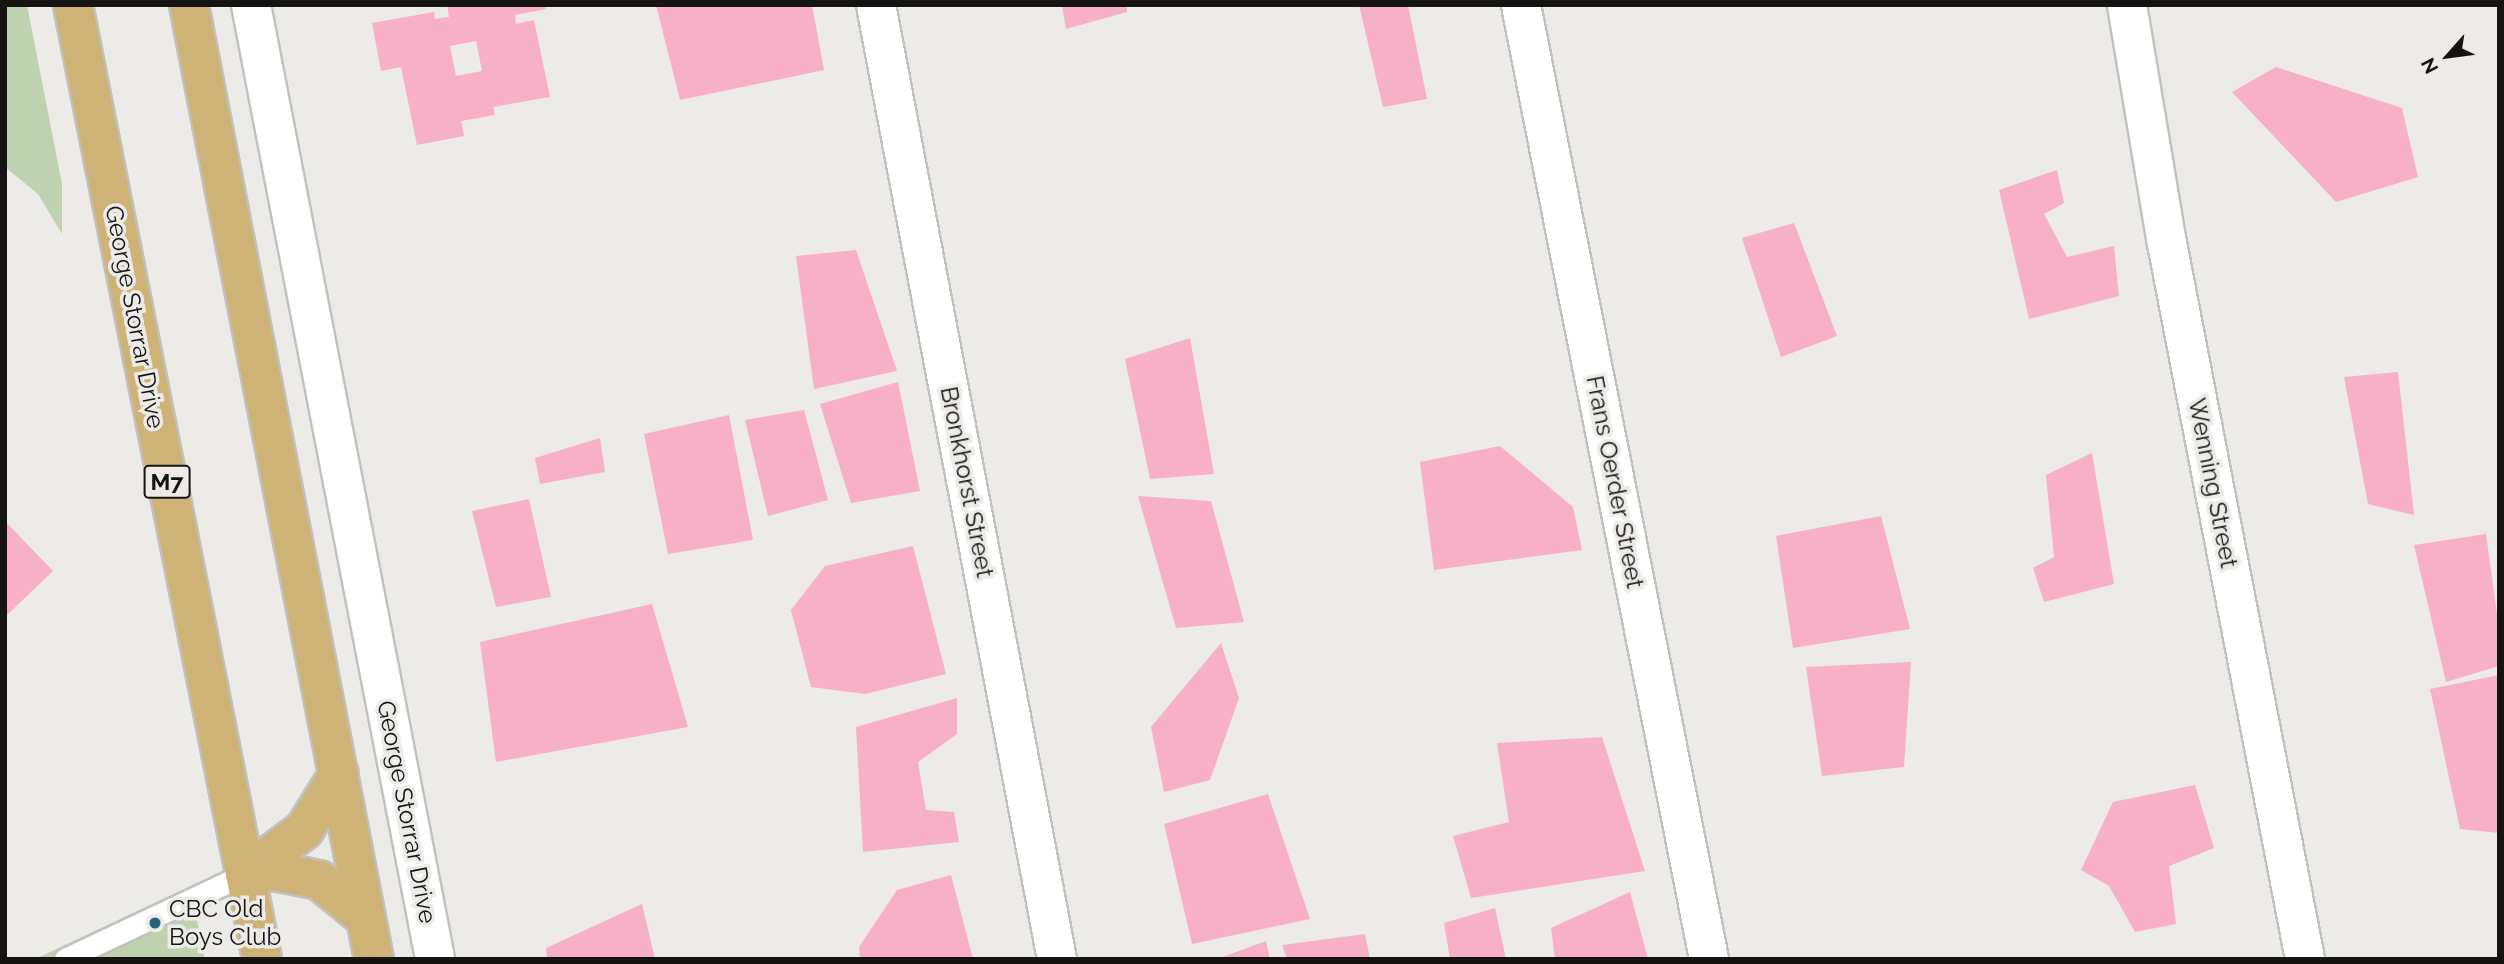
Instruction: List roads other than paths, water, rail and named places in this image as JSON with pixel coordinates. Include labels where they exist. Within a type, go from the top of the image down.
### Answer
[{"type":"main road","name":"George Storrar Drive","points":[[73,5],[262,959]]},
{"type":"main road","points":[[189,5],[374,959]]},
{"type":"main road","points":[[245,874],[304,830],[339,774]]},
{"type":"main road","points":[[245,874],[274,871],[318,880],[366,918]]},
{"type":"street","name":"George Storrar Drive","points":[[251,5],[435,959]]},
{"type":"street","name":"Bronkhorst Street","points":[[876,5],[1057,959]]},
{"type":"street","name":"Frans Oerder Street","points":[[1521,5],[1709,959]]},
{"type":"street","name":"Wenning Street","points":[[2127,5],[2167,243],[2305,959]]},
{"type":"lane","points":[[65,959],[245,874]]},
{"type":"place","name":"CBC Old Boys Club","points":[[155,923]]}]
